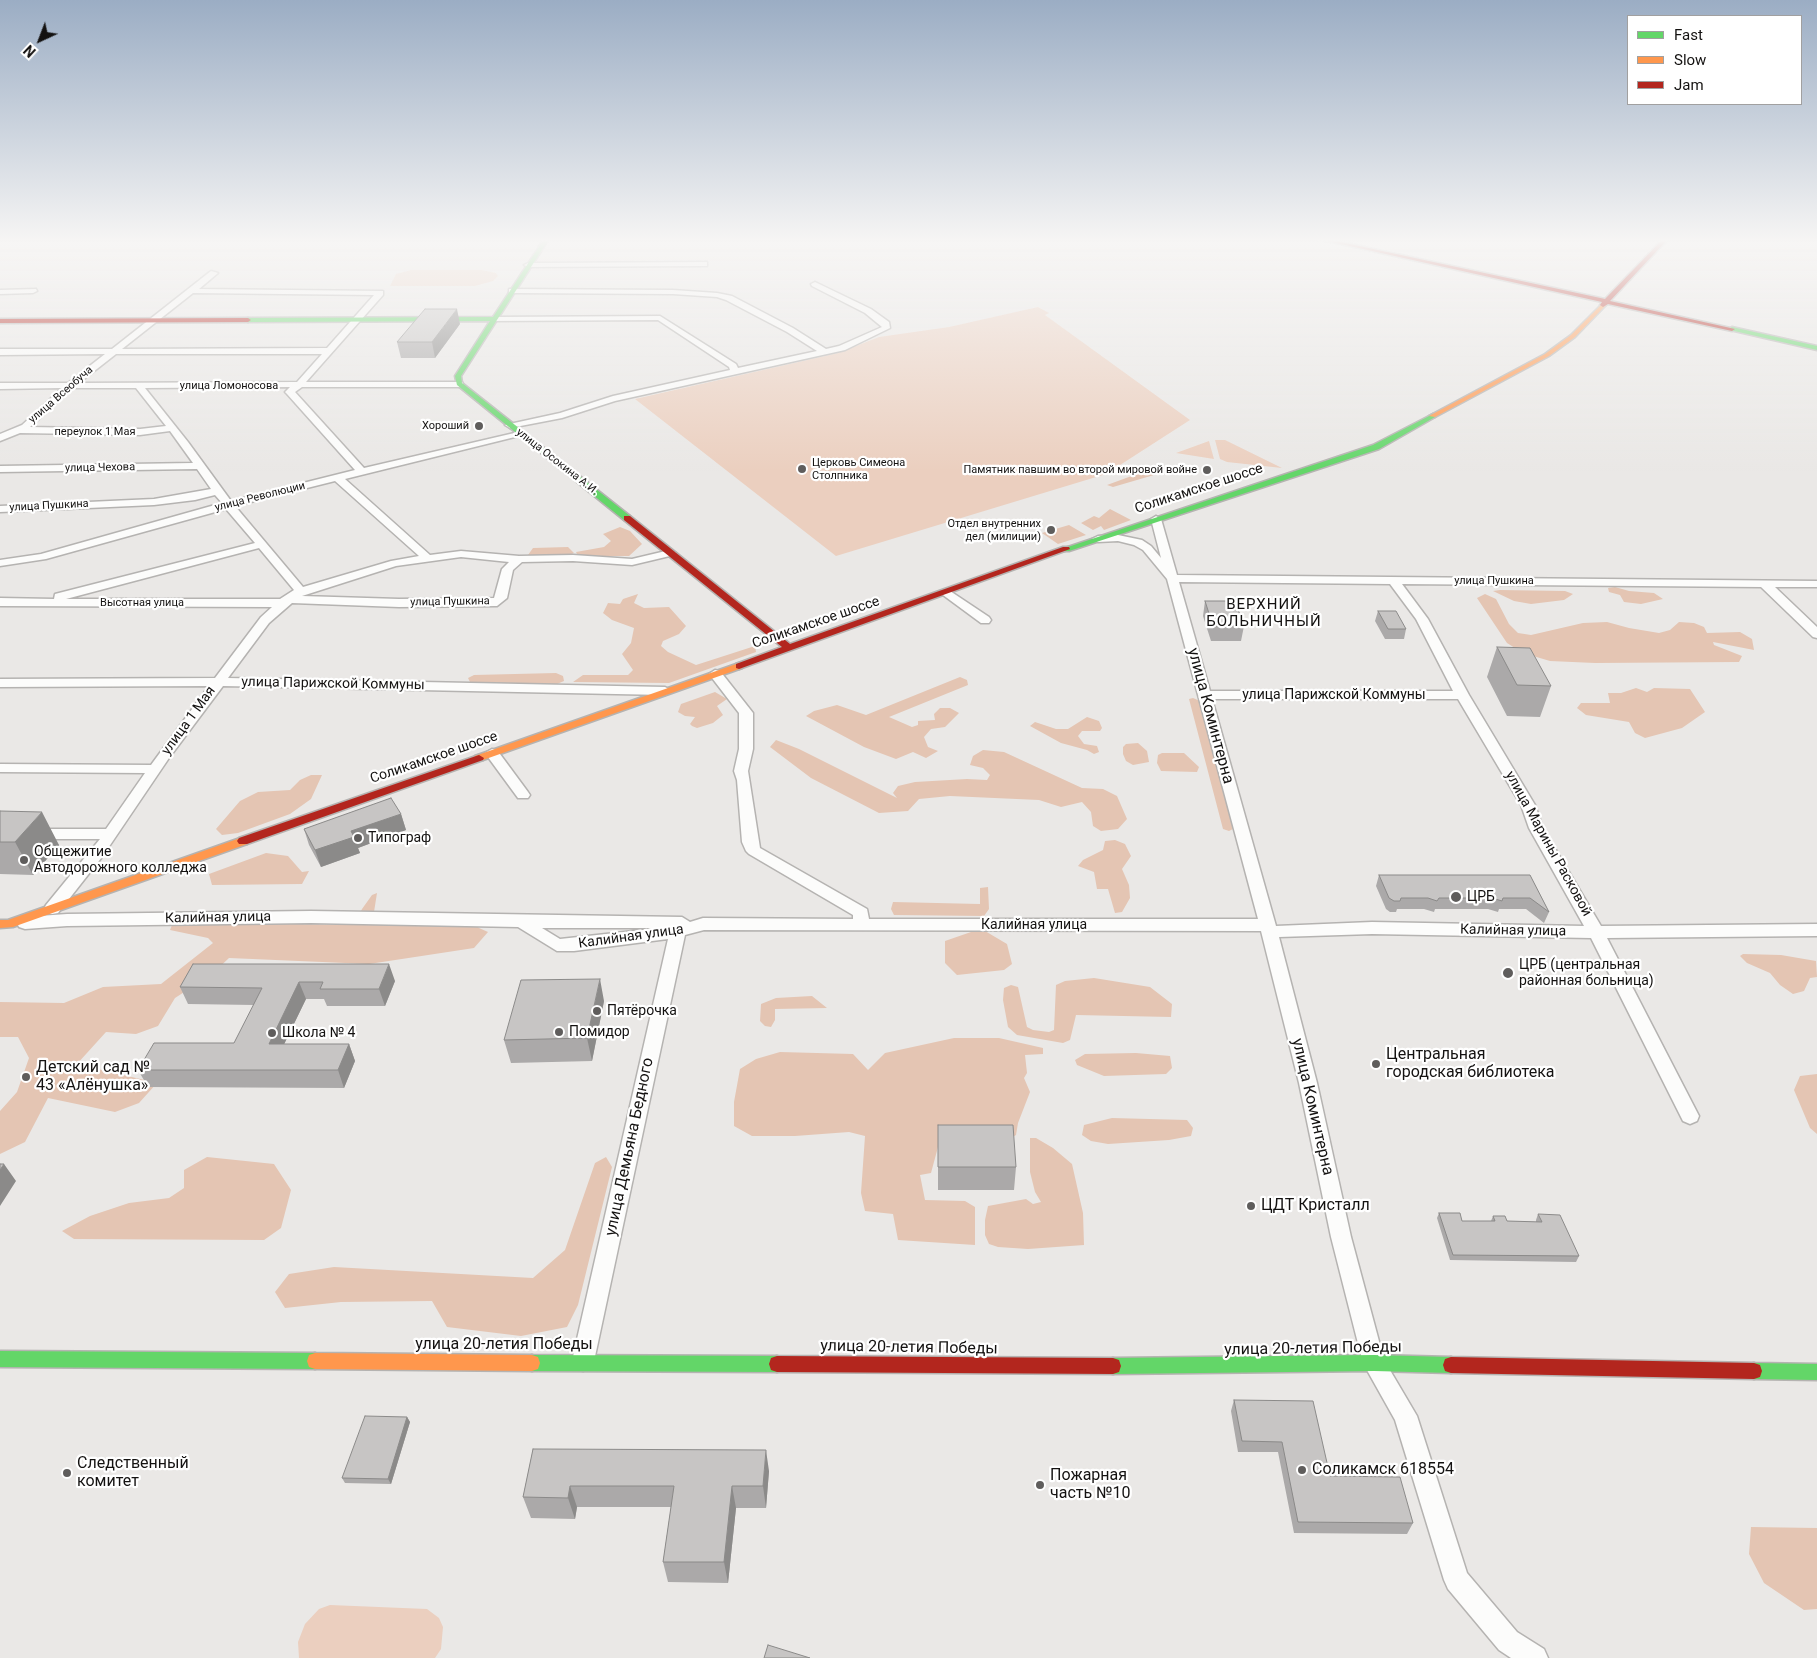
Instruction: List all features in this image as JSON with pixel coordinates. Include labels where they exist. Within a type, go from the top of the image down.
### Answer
[{"type":"main road","points":[[459,384],[458,376],[495,316]]},
{"type":"main road","name":"Соликамское шоссе","points":[[4,924],[52,909],[1096,539],[1376,447],[1547,355],[1573,336],[1593,316]]},
{"type":"main road","points":[[1673,316],[1817,348]]},
{"type":"main road","points":[[0,321],[493,319]]},
{"type":"main road","name":"улица Осокина А.И.","points":[[459,384],[789,648]]},
{"type":"main road","name":"улица 20-летия Победы","points":[[0,1359],[583,1361],[1191,1367],[1374,1363],[1817,1372]]},
{"type":"street","name":"улица Всеобуча","points":[[0,438],[19,430],[71,385],[157,316]]},
{"type":"street","points":[[361,316],[299,385],[291,389],[290,395],[362,471]]},
{"type":"street","points":[[764,316],[825,352]]},
{"type":"street","points":[[510,425],[855,344],[886,328],[886,324],[875,316]]},
{"type":"street","points":[[493,319],[660,318],[733,366],[735,372]]},
{"type":"street","points":[[0,352],[328,351]]},
{"type":"street","name":"улица Ломоносова","points":[[0,386],[459,384]]},
{"type":"street","points":[[139,386],[217,490],[301,591],[381,566],[461,554],[519,559],[573,558],[632,562],[670,552]]},
{"type":"street","name":"переулок 1 Мая","points":[[19,430],[140,432],[171,428]]},
{"type":"street","name":"улица Революции","points":[[0,563],[42,557],[230,504],[520,432]]},
{"type":"street","name":"улица Чехова","points":[[0,469],[199,466]]},
{"type":"street","points":[[338,478],[427,558]]},
{"type":"street","name":"улица Пушкина","points":[[0,509],[154,502],[195,497],[217,490]]},
{"type":"street","name":"улица Коминтерна","points":[[1156,519],[1269,928],[1282,987],[1308,1082],[1342,1236],[1374,1363],[1405,1416],[1457,1580],[1508,1641],[1535,1658]]},
{"type":"street","name":"улица Коминтерна","points":[[1096,539],[1118,538],[1138,542],[1147,548],[1172,578]]},
{"type":"street","points":[[37,602],[263,544]]},
{"type":"street","name":"улица Пушкина","points":[[286,601],[497,602],[501,598],[508,569],[519,559]]},
{"type":"street","name":"улица Пушкина","points":[[1172,578],[1817,584]]},
{"type":"street","name":"улица Марины Расковой","points":[[1393,580],[1422,619],[1429,636],[1462,695],[1524,798],[1536,828],[1596,932],[1690,1116]]},
{"type":"street","points":[[1764,583],[1817,634]]},
{"type":"street","name":"улица 1 Мая","points":[[52,909],[97,854],[155,769],[265,620],[286,601],[301,591]]},
{"type":"street","points":[[947,593],[985,620]]},
{"type":"street","name":"Высотная улица","points":[[0,602],[286,601]]},
{"type":"street","points":[[715,674],[746,713],[746,749],[741,771],[744,780],[750,842],[754,851],[861,913],[861,924]]},
{"type":"street","name":"улица Парижской Коммуны","points":[[0,682],[218,683],[666,691]]},
{"type":"street","name":"улица Парижской Коммуны","points":[[1206,695],[1462,695]]},
{"type":"street","points":[[492,753],[523,796]]},
{"type":"street","points":[[0,768],[155,769]]},
{"type":"street","points":[[0,834],[111,834]]},
{"type":"street","name":"Калийная улица","points":[[4,924],[67,920],[311,917],[521,922],[557,945],[574,945],[678,932],[703,924],[1814,933]]},
{"type":"street","points":[[521,922],[703,924]]},
{"type":"street","name":"улица Демьяна Бедного","points":[[583,1361],[678,932]]},
{"type":"shaded area","points":[[996,316],[1047,316],[1190,420],[1106,474],[836,556],[635,399],[838,353],[879,337],[949,327]]},
{"type":"shaded area","points":[[1215,440],[1225,440],[1282,468],[1227,462],[1220,459]]},
{"type":"shaded area","points":[[1209,441],[1214,459],[1176,453]]},
{"type":"shaded area","points":[[1148,470],[1154,471],[1154,475],[1113,487],[1107,485]]},
{"type":"shaded area","points":[[1110,509],[1131,520],[1104,530],[1101,526],[1093,530],[1081,523],[1094,516],[1099,518]]},
{"type":"shaded area","points":[[1069,525],[1086,535],[1058,544],[1042,533]]},
{"type":"shaded area","points":[[620,527],[630,531],[642,544],[629,556],[578,556],[576,552],[604,547],[611,541],[603,534]]},
{"type":"shaded area","points":[[568,547],[574,553],[567,556],[531,557],[528,555],[533,548]]},
{"type":"shaded area","points":[[1615,587],[1629,591],[1654,593],[1663,599],[1641,604],[1624,602],[1620,595],[1609,592],[1608,588]]},
{"type":"shaded area","points":[[1493,591],[1565,591],[1573,594],[1564,600],[1531,604],[1514,601]]},
{"type":"shaded area","points":[[638,594],[634,603],[644,608],[669,607],[686,626],[679,634],[663,641],[661,646],[668,652],[696,665],[755,646],[756,652],[669,683],[573,682],[583,675],[628,675],[633,670],[622,654],[631,643],[634,628],[612,620],[603,613],[608,603],[620,604],[623,599]]},
{"type":"shaded area","points":[[1485,594],[1496,599],[1509,624],[1518,633],[1531,635],[1583,623],[1607,622],[1659,633],[1670,630],[1679,622],[1694,623],[1704,627],[1707,633],[1740,632],[1752,639],[1754,650],[1713,642],[1714,645],[1742,656],[1739,662],[1595,663],[1550,661],[1523,653],[1507,643],[1477,598]]},
{"type":"shaded area","points":[[556,673],[563,676],[564,681],[557,684],[471,684],[468,678],[474,675]]},
{"type":"shaded area","points":[[960,677],[967,680],[968,685],[889,717],[912,727],[918,725],[918,721],[935,720],[934,714],[940,708],[950,708],[959,713],[945,727],[931,729],[924,737],[928,747],[938,751],[926,758],[913,752],[896,759],[864,747],[806,716],[814,711],[837,705],[866,715]]},
{"type":"shaded area","points":[[1636,688],[1647,692],[1654,688],[1690,689],[1705,712],[1682,728],[1645,738],[1635,733],[1629,722],[1586,715],[1577,708],[1581,703],[1610,703],[1608,693],[1621,693]]},
{"type":"shaded area","points":[[715,692],[727,699],[717,706],[723,715],[713,723],[697,728],[690,724],[695,717],[685,716],[678,712],[681,704]]},
{"type":"shaded area","points":[[1193,698],[1200,701],[1233,829],[1229,831],[1223,829],[1189,699]]},
{"type":"shaded area","points":[[1087,717],[1099,721],[1102,728],[1100,731],[1082,731],[1078,736],[1084,744],[1097,746],[1099,752],[1094,754],[1087,750],[1061,743],[1030,726],[1035,722],[1056,729],[1068,729]]},
{"type":"shaded area","points":[[776,740],[799,749],[897,798],[893,793],[898,786],[915,782],[967,779],[987,780],[990,775],[983,768],[970,765],[973,756],[983,750],[1004,752],[1082,788],[1103,789],[1117,796],[1127,819],[1118,829],[1101,831],[1093,826],[1091,812],[1082,802],[1061,807],[1039,800],[950,796],[919,799],[908,811],[879,813],[811,778],[770,747]]},
{"type":"shaded area","points":[[1138,743],[1147,751],[1149,762],[1133,765],[1126,761],[1123,747],[1126,744]]},
{"type":"shaded area","points":[[1162,753],[1184,753],[1199,767],[1197,772],[1161,771],[1157,763],[1158,755]]},
{"type":"shaded area","points":[[311,775],[322,775],[311,799],[290,814],[238,833],[222,835],[216,829],[240,801],[258,792],[290,790],[300,780]]},
{"type":"shaded area","points":[[1115,840],[1125,844],[1131,856],[1122,869],[1129,885],[1130,898],[1122,912],[1115,913],[1108,889],[1097,889],[1094,872],[1078,866],[1083,860],[1103,850],[1105,841]]},
{"type":"shaded area","points":[[266,853],[288,856],[302,872],[309,871],[302,884],[212,885],[209,874]]},
{"type":"shaded area","points":[[988,887],[989,909],[984,916],[894,915],[891,909],[893,902],[980,904],[980,888]]},
{"type":"shaded area","points":[[377,893],[374,912],[468,917],[479,928],[488,932],[474,948],[369,964],[229,958],[212,974],[175,998],[158,1026],[136,1034],[106,1032],[77,1064],[157,1083],[139,1103],[115,1112],[48,1098],[25,1142],[0,1154],[0,1111],[17,1092],[29,1058],[18,1037],[0,1037],[0,1002],[64,1003],[103,987],[161,984],[213,943],[208,938],[170,930],[172,925],[184,922],[354,925],[372,895]]},
{"type":"shaded area","points":[[985,931],[1007,944],[1012,964],[1004,970],[957,975],[945,963],[945,941],[971,932]]},
{"type":"shaded area","points":[[1743,954],[1781,955],[1816,961],[1817,977],[1810,978],[1804,991],[1793,994],[1780,985],[1770,973],[1747,963],[1740,956]]},
{"type":"shaded area","points":[[1094,978],[1150,987],[1172,1004],[1171,1017],[1076,1015],[1070,1040],[1063,1043],[1017,1035],[1008,1027],[1003,1000],[1004,988],[1011,985],[1018,987],[1027,1027],[1033,1030],[1049,1032],[1054,1030],[1056,985],[1065,981]]},
{"type":"shaded area","points":[[812,996],[827,1008],[775,1009],[775,1020],[771,1027],[765,1026],[760,1021],[761,1004],[776,998]]},
{"type":"shaded area","points":[[954,1038],[999,1038],[1043,1048],[1043,1054],[1025,1055],[1027,1073],[1024,1078],[1030,1092],[1018,1123],[1016,1135],[996,1148],[938,1147],[931,1173],[920,1175],[925,1200],[965,1201],[975,1207],[975,1245],[898,1240],[893,1214],[865,1211],[861,1193],[865,1136],[849,1132],[795,1136],[752,1136],[734,1126],[734,1102],[740,1069],[756,1059],[780,1052],[853,1054],[868,1070],[885,1053]]},
{"type":"shaded area","points":[[1136,1053],[1170,1056],[1172,1068],[1166,1074],[1104,1076],[1077,1065],[1075,1060],[1085,1054]]},
{"type":"shaded area","points":[[1817,1074],[1817,1134],[1810,1128],[1794,1090],[1800,1076]]},
{"type":"shaded area","points":[[1112,1118],[1187,1120],[1193,1128],[1191,1136],[1169,1140],[1108,1144],[1091,1141],[1082,1135],[1084,1125]]},
{"type":"shaded area","points":[[1030,1138],[1036,1138],[1053,1148],[1072,1164],[1083,1213],[1084,1245],[1028,1249],[998,1247],[989,1244],[985,1235],[985,1220],[988,1206],[1026,1199],[1033,1204],[1041,1202],[1035,1192],[1030,1172]]},
{"type":"shaded area","points":[[207,1157],[274,1164],[291,1190],[281,1228],[264,1240],[74,1239],[62,1231],[90,1216],[129,1203],[169,1198],[184,1188],[184,1170]]},
{"type":"shaded area","points":[[606,1157],[612,1167],[578,1305],[567,1327],[521,1336],[447,1327],[432,1301],[341,1302],[285,1308],[275,1292],[289,1274],[334,1267],[533,1278],[565,1250],[595,1163]]},
{"type":"shaded area","points":[[1751,1527],[1817,1528],[1817,1609],[1804,1610],[1764,1583],[1749,1554]]},
{"type":"shaded area","points":[[330,1605],[427,1609],[439,1618],[443,1627],[441,1649],[435,1658],[299,1658],[298,1642],[305,1624],[319,1609]]},
{"type":"building","points":[[419,316],[451,316],[432,342],[397,342]]},
{"type":"building","points":[[1205,601],[1235,601],[1244,626],[1213,626]]},
{"type":"building","points":[[1378,611],[1396,611],[1406,629],[1388,629]]},
{"type":"building","points":[[1497,647],[1530,648],[1551,686],[1517,685]]},
{"type":"building","points":[[391,798],[401,814],[351,831],[354,837],[315,850],[304,829]]},
{"type":"building","points":[[0,811],[42,812],[15,842],[0,842]]},
{"type":"building","points":[[1379,875],[1530,875],[1549,912],[1530,898],[1503,898],[1502,901],[1492,898],[1439,898],[1437,901],[1428,898],[1401,898],[1400,901],[1394,901],[1389,898]]},
{"type":"building","points":[[193,964],[389,964],[379,989],[320,989],[323,982],[299,982],[269,1044],[349,1044],[338,1070],[138,1070],[154,1043],[234,1043],[262,988],[180,987]]},
{"type":"building","points":[[600,979],[587,1038],[504,1040],[521,980]]},
{"type":"building","points":[[938,1125],[1013,1125],[1016,1167],[938,1167]]},
{"type":"building","points":[[1439,1213],[1460,1213],[1462,1221],[1495,1221],[1493,1216],[1505,1216],[1507,1221],[1542,1222],[1538,1214],[1560,1215],[1579,1256],[1453,1255]]},
{"type":"building","name":"Соликамск 618554","points":[[1234,1400],[1313,1401],[1330,1476],[1400,1477],[1413,1523],[1298,1522],[1282,1442],[1242,1441]]},
{"type":"building","points":[[365,1416],[407,1417],[388,1479],[342,1478]]},
{"type":"building","points":[[533,1449],[766,1450],[763,1486],[732,1486],[724,1562],[663,1562],[674,1486],[570,1486],[568,1498],[523,1497]]},
{"type":"building","points":[[768,1645],[810,1658],[764,1658]]},
{"type":"traffic: fast","points":[[496,316],[458,376],[459,384],[627,518]]},
{"type":"traffic: fast","points":[[248,320],[493,319]]},
{"type":"traffic: fast","points":[[1732,329],[1817,348]]},
{"type":"traffic: fast","points":[[1066,549],[1376,447],[1433,416]]},
{"type":"traffic: fast","points":[[0,1359],[315,1361]]},
{"type":"traffic: fast","points":[[532,1363],[777,1364]]},
{"type":"traffic: fast","points":[[1113,1366],[1374,1363],[1451,1365]]},
{"type":"traffic: fast","points":[[1754,1371],[1817,1372]]},
{"type":"traffic: slow","points":[[1433,416],[1547,355],[1573,336],[1592,316]]},
{"type":"traffic: slow","points":[[479,758],[739,666]]},
{"type":"traffic: slow","points":[[0,924],[9,924],[243,841]]},
{"type":"traffic: slow","points":[[315,1361],[532,1363]]},
{"type":"traffic: jam","points":[[1674,316],[1732,329]]},
{"type":"traffic: jam","points":[[0,321],[248,320]]},
{"type":"traffic: jam","points":[[627,518],[789,648]]},
{"type":"traffic: jam","points":[[739,666],[1066,549]]},
{"type":"traffic: jam","points":[[243,841],[479,758]]},
{"type":"traffic: jam","points":[[777,1364],[1113,1366]]},
{"type":"traffic: jam","points":[[1451,1365],[1754,1371]]},
{"type":"place","name":"Хороший","points":[[479,426]]},
{"type":"place","name":"Церковь Симеона Столпника","points":[[802,469]]},
{"type":"place","name":"Памятник павшим во второй мировой войне","points":[[1207,470]]},
{"type":"place","name":"Отдел внутренних дел (милиции)","points":[[1051,530]]},
{"type":"place","name":"Типограф","points":[[358,838]]},
{"type":"place","name":"Общежитие Автодорожного колледжа","points":[[24,860]]},
{"type":"place","name":"ЦРБ","points":[[1456,897]]},
{"type":"place","name":"ЦРБ (центральная районная больница)","points":[[1508,973]]},
{"type":"place","name":"Пятёрочка","points":[[597,1011]]},
{"type":"place","name":"Помидор","points":[[559,1032]]},
{"type":"place","name":"Школа № 4","points":[[272,1033]]},
{"type":"place","name":"Центральная городская библиотека","points":[[1376,1064]]},
{"type":"place","name":"Детский сад № 43 «Алёнушка»","points":[[26,1077]]},
{"type":"place","name":"ЦДТ Кристалл","points":[[1251,1206]]},
{"type":"place","name":"Соликамск 618554","points":[[1302,1470]]},
{"type":"place","name":"Следственный комитет","points":[[67,1473]]},
{"type":"place","name":"Пожарная часть №10","points":[[1040,1485]]},
{"type":"district","name":"ВЕРХНИЙ БОЛЬНИЧНЫЙ","points":[[1264,614]]}]
